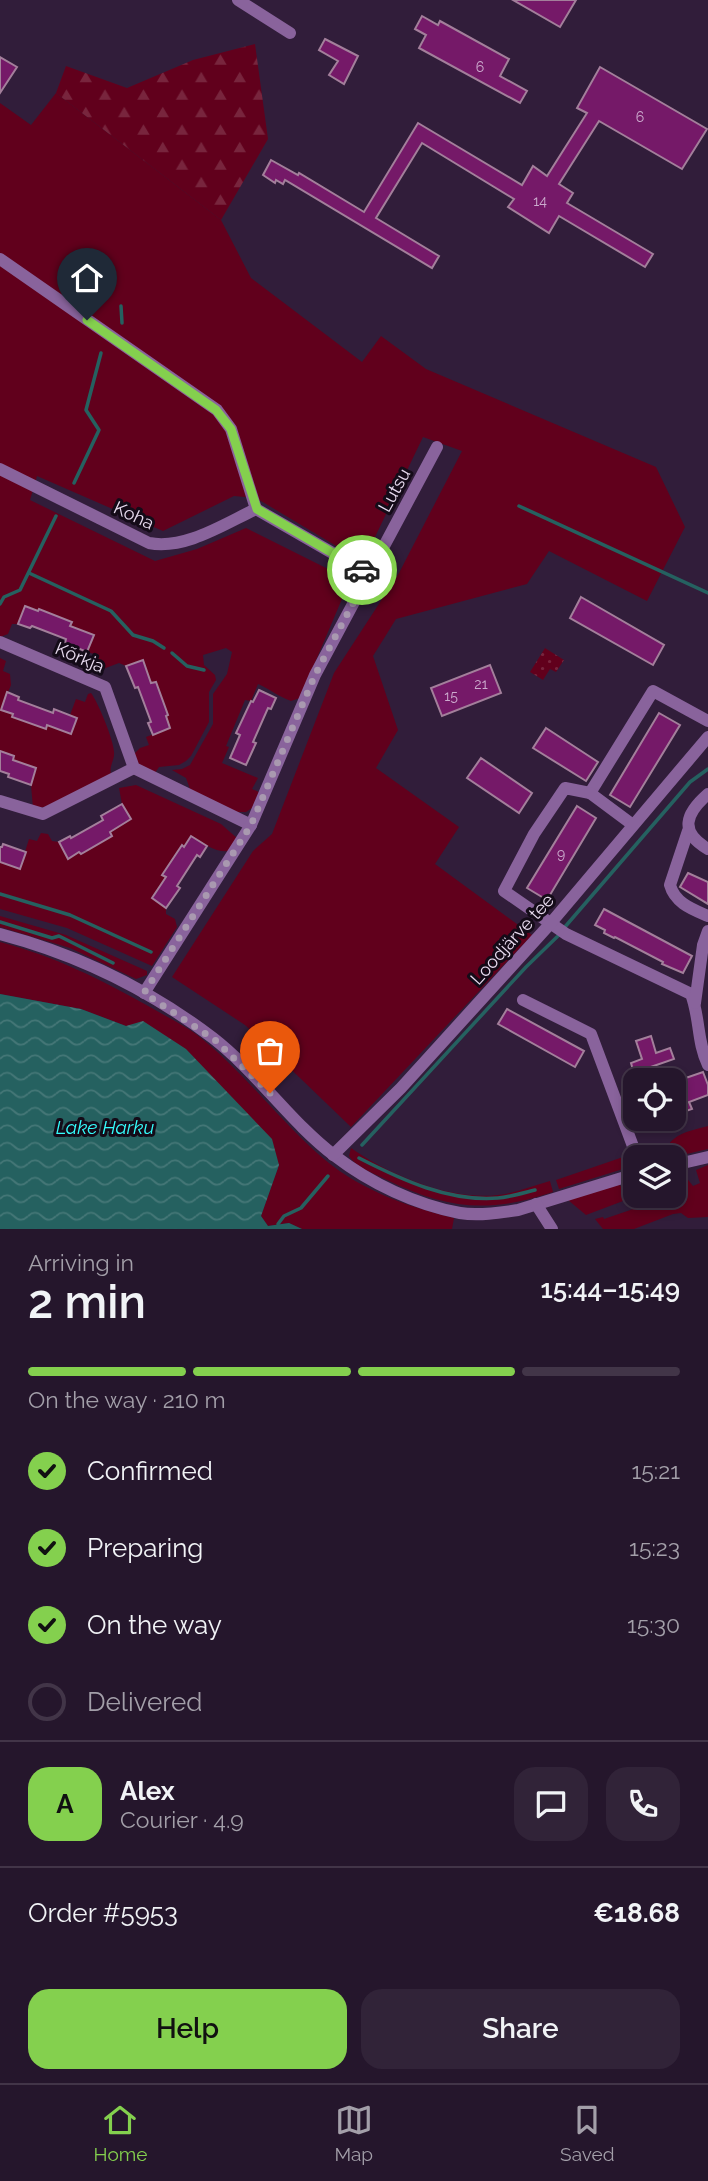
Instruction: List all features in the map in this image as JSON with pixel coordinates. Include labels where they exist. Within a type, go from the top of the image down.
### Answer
[{"type":"street","points":[[238,0],[290,33]]},
{"type":"street","points":[[0,259],[216,410],[231,429],[257,509],[369,573]]},
{"type":"street","name":"Lutsu","points":[[144,993],[251,825],[315,675],[438,447]]},
{"type":"street","name":"Koha","points":[[0,469],[149,543],[164,546],[182,542],[257,509]]},
{"type":"street","name":"Kõrkja","points":[[0,642],[105,687],[134,768]]},
{"type":"street","points":[[590,793],[653,691],[708,721]]},
{"type":"street","name":"Loodjärve tee","points":[[333,1156],[557,928],[633,825],[708,737]]},
{"type":"street","points":[[0,801],[43,814],[134,768],[251,825]]},
{"type":"street","points":[[633,825],[590,793],[565,788],[534,834],[505,891],[557,928],[691,993],[703,1054],[708,1065]]},
{"type":"street","points":[[708,794],[698,803],[688,823],[688,831],[670,886],[678,901],[708,916]]},
{"type":"street","points":[[688,831],[708,849]]},
{"type":"street","points":[[695,1003],[703,946],[708,931]]},
{"type":"street","points":[[0,934],[63,954],[144,993],[215,1040],[333,1156],[389,1189],[460,1213],[499,1213],[623,1178]]},
{"type":"street","points":[[523,1000],[591,1034],[633,1145]]},
{"type":"street","points":[[686,1162],[708,1157]]},
{"type":"street","points":[[536,1204],[552,1229]]},
{"type":"green space","points":[[255,44],[268,139],[221,220],[56,93],[66,66],[127,88],[193,60]]},
{"type":"green space","points":[[56,93],[221,220],[251,278],[362,362],[381,336],[426,369],[656,467],[685,527],[647,601],[549,551],[527,584],[396,619],[373,656],[398,730],[376,768],[459,827],[435,864],[532,935],[351,1127],[245,1025],[172,977],[253,851],[272,834],[334,673],[399,573],[462,451],[423,437],[363,562],[256,498],[234,496],[163,531],[37,476],[30,500],[155,561],[197,549],[246,528],[350,580],[300,698],[291,701],[258,684],[251,701],[245,700],[222,763],[258,778],[252,789],[259,792],[252,808],[246,812],[237,812],[190,789],[186,778],[172,770],[190,765],[213,724],[213,694],[227,674],[232,652],[226,648],[203,655],[204,665],[215,675],[216,680],[209,692],[209,722],[191,756],[179,765],[159,767],[155,773],[139,765],[134,754],[149,745],[146,737],[170,728],[156,682],[151,683],[143,660],[126,666],[119,663],[103,669],[91,665],[94,654],[87,652],[93,635],[70,626],[71,622],[39,609],[19,624],[12,624],[8,634],[0,637],[0,103],[31,125]]},
{"type":"green space","points":[[545,648],[564,660],[556,672],[550,669],[543,680],[530,672]]},
{"type":"green space","points":[[0,658],[6,661],[3,671],[10,674],[11,685],[1,709],[13,714],[13,717],[45,729],[47,725],[71,734],[77,718],[70,715],[76,699],[85,702],[91,693],[98,704],[113,747],[111,774],[46,807],[33,808],[31,785],[36,768],[13,760],[0,751]]},
{"type":"green space","points":[[136,785],[221,824],[238,839],[230,851],[215,849],[192,836],[184,847],[181,846],[162,875],[166,877],[152,898],[166,908],[166,914],[175,919],[177,927],[152,966],[67,928],[0,909],[0,862],[20,868],[29,839],[37,841],[41,833],[48,834],[52,841],[59,842],[68,858],[79,852],[81,854],[111,836],[110,832],[131,819],[122,804],[119,788]]},
{"type":"green space","points":[[0,916],[66,935],[147,971],[147,975],[136,979],[70,948],[0,927]]},
{"type":"green space","points":[[0,942],[39,954],[96,978],[191,1030],[228,1062],[332,1165],[381,1194],[454,1218],[452,1229],[302,1229],[289,1223],[268,1226],[261,1216],[279,1165],[126,1026],[81,1009],[0,994]]},
{"type":"green space","points":[[708,1126],[708,1149],[686,1154],[686,1145],[668,1145],[687,1132]]},
{"type":"green space","points":[[351,1148],[383,1168],[441,1190],[480,1196],[498,1195],[550,1181],[553,1192],[530,1199],[487,1205],[448,1202],[407,1189],[365,1169],[349,1156]]},
{"type":"green space","points":[[623,1157],[623,1169],[559,1189],[556,1180]]},
{"type":"green space","points":[[708,1165],[708,1217],[688,1218],[681,1213],[673,1214],[634,1229],[603,1229],[595,1219],[604,1219],[636,1208],[686,1208],[686,1177],[693,1186],[700,1183],[696,1170]]},
{"type":"green space","points":[[619,1184],[623,1189],[623,1201],[586,1215],[568,1200]]},
{"type":"water","name":"Lake Harku","points":[[0,994],[81,1009],[126,1026],[143,1021],[186,1049],[272,1139],[279,1165],[261,1216],[268,1226],[289,1223],[302,1229],[0,1229]]},
{"type":"building","points":[[513,0],[576,0],[560,27]]},
{"type":"building","points":[[422,16],[438,25],[440,21],[509,59],[500,76],[527,91],[520,103],[419,48],[426,35],[415,29]]},
{"type":"building","points":[[325,39],[358,56],[344,84],[329,75],[338,61],[319,50]]},
{"type":"building","points":[[0,57],[17,67],[0,93]]},
{"type":"building","points":[[600,67],[707,129],[682,169],[599,121],[559,184],[573,193],[567,203],[653,254],[645,267],[559,216],[549,233],[508,207],[514,199],[422,143],[376,218],[439,256],[432,268],[285,180],[283,184],[276,180],[275,183],[263,175],[271,160],[298,175],[299,173],[364,212],[418,123],[522,185],[533,166],[547,176],[587,113],[577,108]]},
{"type":"building","points":[[581,597],[664,645],[653,665],[570,618]]},
{"type":"building","points":[[25,606],[72,622],[70,626],[94,635],[87,652],[65,643],[66,639],[32,626],[30,628],[18,624]]},
{"type":"building","points":[[143,660],[151,683],[156,682],[170,728],[153,735],[138,687],[135,688],[126,666]]},
{"type":"building","points":[[490,665],[501,693],[442,716],[431,688]]},
{"type":"building","points":[[259,690],[276,698],[271,709],[268,708],[246,765],[230,758],[240,735],[236,733]]},
{"type":"building","points":[[7,692],[19,697],[18,700],[53,713],[54,709],[77,718],[71,734],[47,725],[46,729],[12,717],[13,714],[1,710]]},
{"type":"building","points":[[659,713],[680,725],[630,807],[610,795]]},
{"type":"building","points":[[546,728],[598,762],[586,781],[533,748]]},
{"type":"building","points":[[0,751],[14,756],[13,760],[36,768],[31,785],[8,777],[9,774],[0,771]]},
{"type":"building","points":[[481,758],[532,793],[519,813],[467,778]]},
{"type":"building","points":[[122,804],[131,819],[110,832],[112,836],[68,859],[59,842],[103,820],[101,816]]},
{"type":"building","points":[[577,806],[596,818],[547,900],[527,888]]},
{"type":"building","points":[[191,836],[207,846],[200,857],[197,855],[166,908],[152,898],[166,877],[162,875]]},
{"type":"building","points":[[3,844],[26,852],[20,869],[0,862],[0,847]]},
{"type":"building","points":[[688,873],[708,882],[708,904],[680,887]]},
{"type":"building","points":[[604,909],[692,956],[683,973],[604,933],[605,930],[595,925]]},
{"type":"building","points":[[507,1009],[584,1051],[575,1067],[498,1024]]},
{"type":"building","points":[[651,1036],[656,1053],[670,1048],[674,1059],[648,1068],[632,1068],[631,1063],[642,1059],[636,1041]]},
{"type":"building","points":[[703,1072],[708,1085],[708,1095],[689,1102],[692,1109],[686,1111],[686,1078]]},
{"type":"waterway","points":[[121,306],[122,323]]},
{"type":"waterway","points":[[74,483],[99,430],[86,410],[101,353]]},
{"type":"waterway","points":[[519,506],[708,593]]},
{"type":"waterway","points":[[0,604],[4,597],[20,590],[56,516]]},
{"type":"waterway","points":[[29,573],[111,611],[133,635],[153,641],[164,648]]},
{"type":"waterway","points":[[172,653],[187,666],[204,670]]},
{"type":"waterway","points":[[564,928],[690,782],[708,769]]},
{"type":"waterway","points":[[0,894],[70,915],[151,952]]},
{"type":"waterway","points":[[0,922],[52,938],[59,936],[113,963]]},
{"type":"waterway","points":[[362,1145],[526,967],[560,934]]},
{"type":"waterway","points":[[359,1158],[426,1188],[462,1197],[498,1198],[535,1190]]},
{"type":"waterway","points":[[278,1224],[284,1216],[301,1208],[328,1176]]},
{"type":"way so far","points":[[270,1093],[215,1040],[144,993],[251,825],[315,675],[369,573],[362,570]]},
{"type":"route","points":[[87,320],[225,419],[231,429],[257,509],[362,570]]}]
